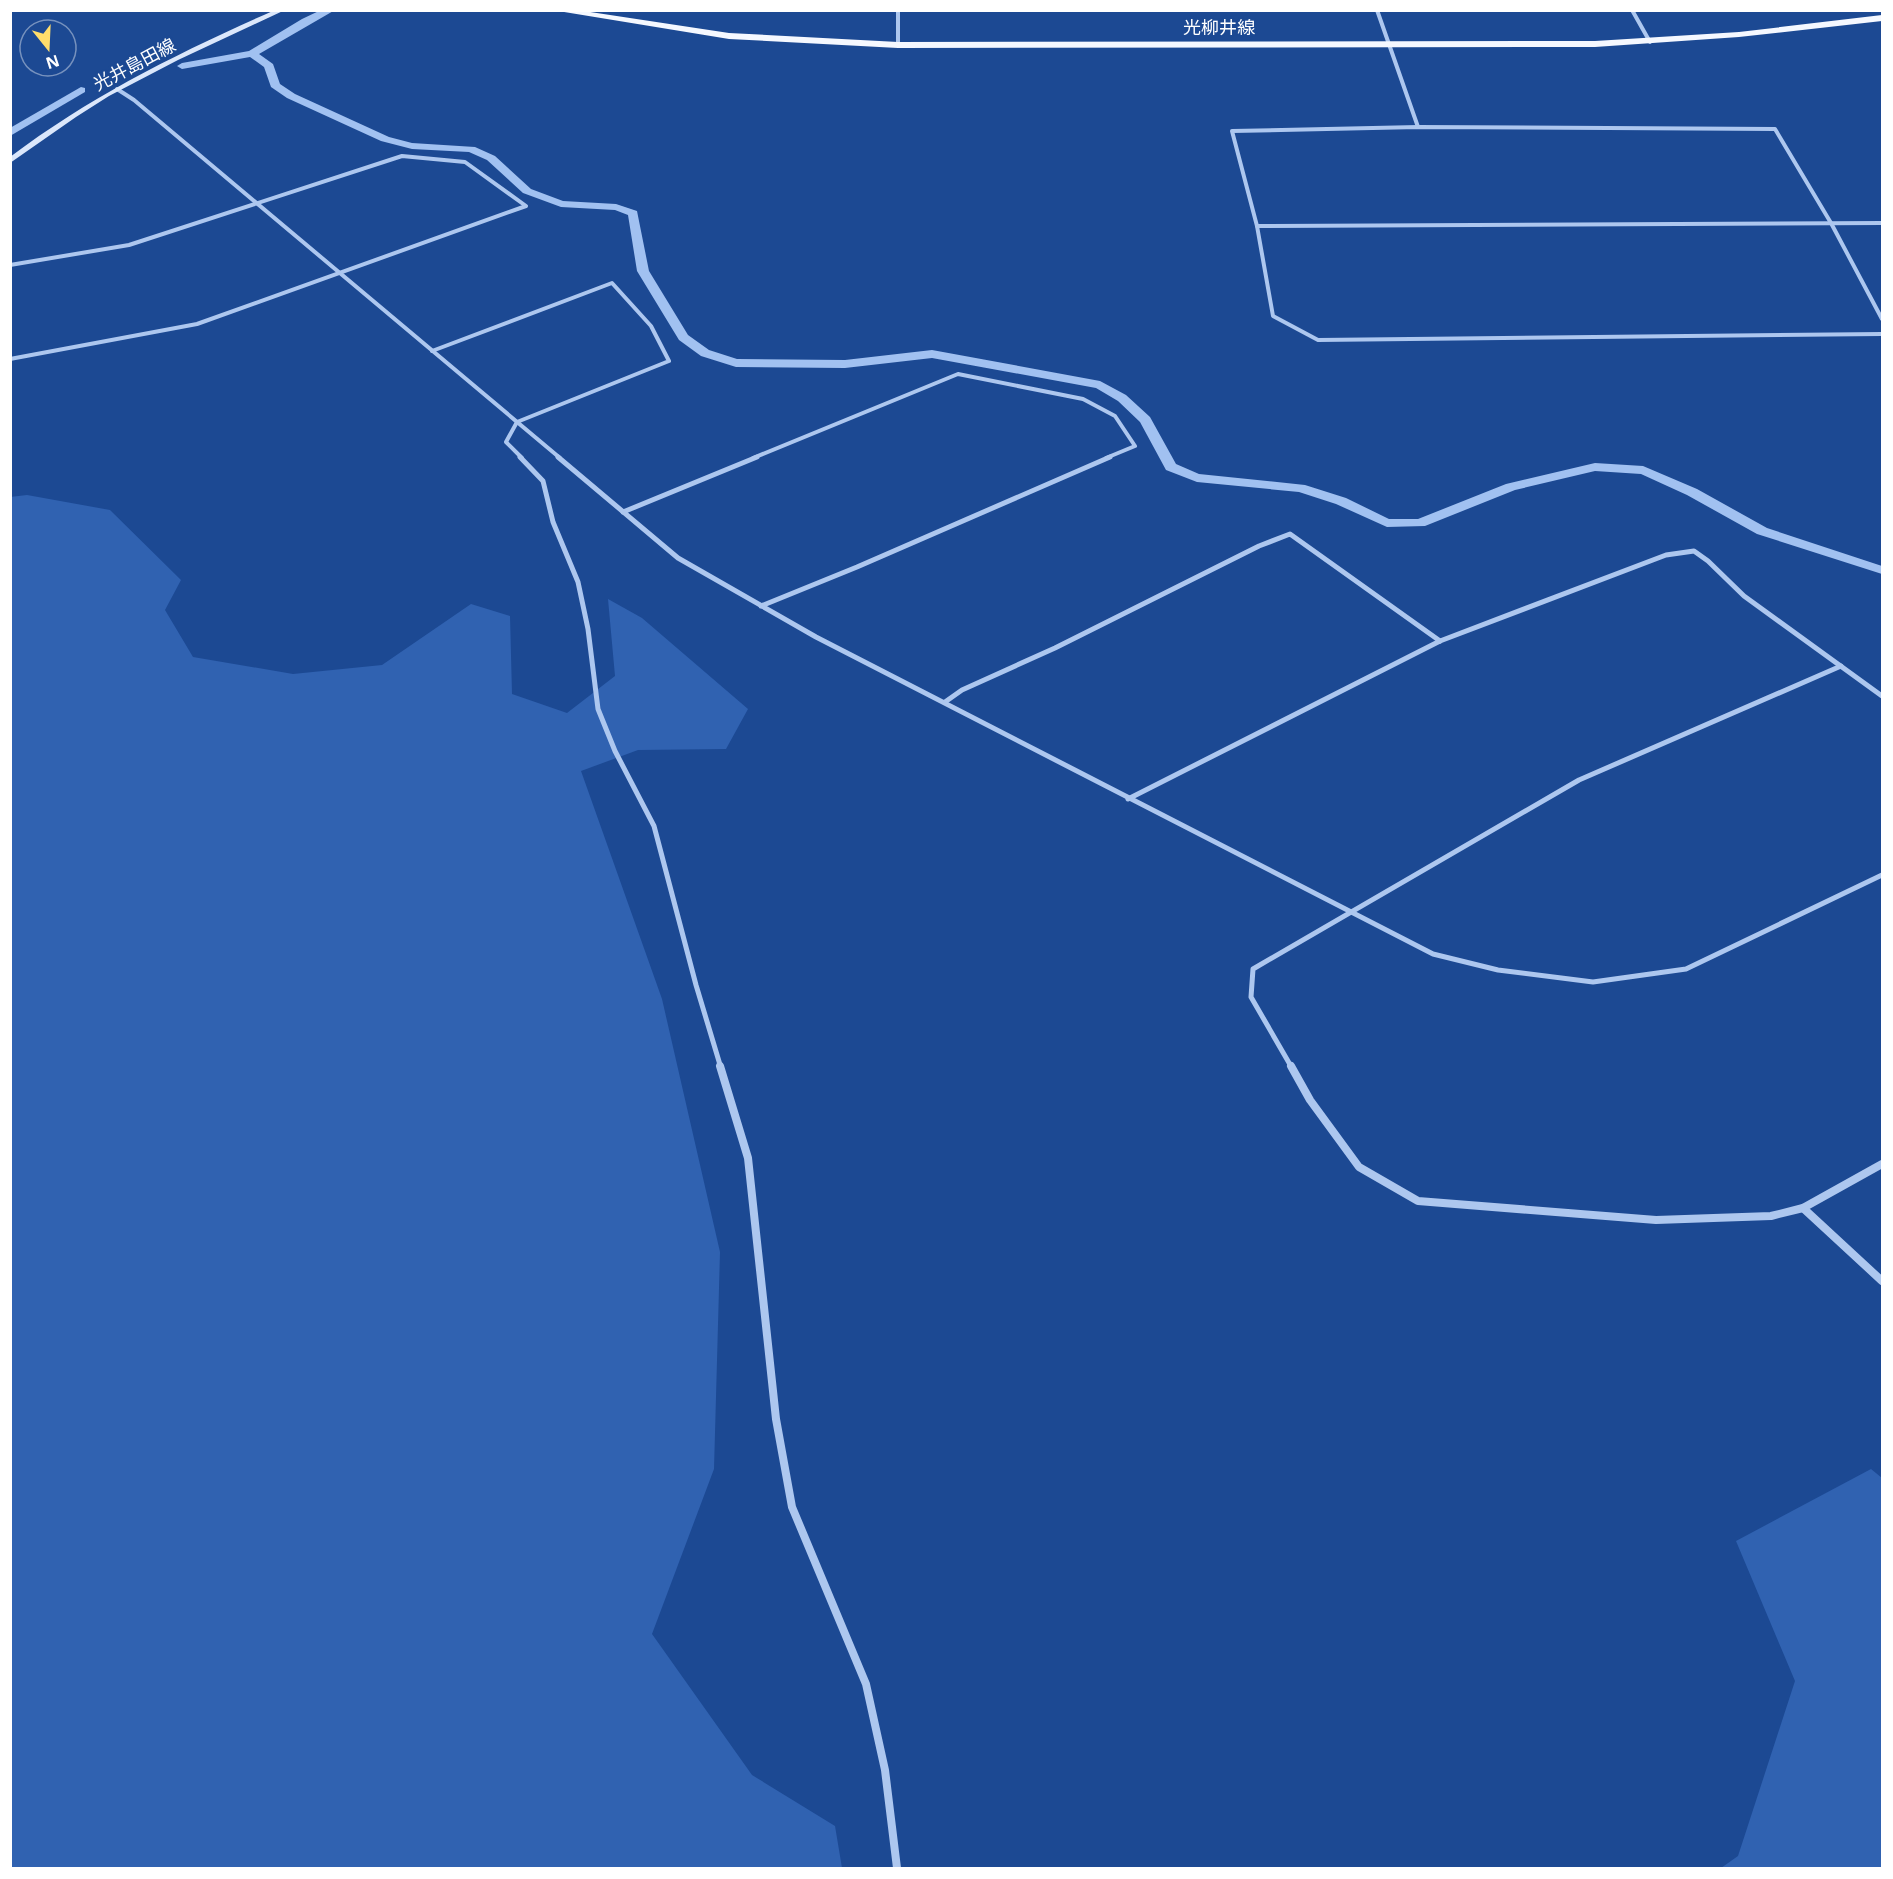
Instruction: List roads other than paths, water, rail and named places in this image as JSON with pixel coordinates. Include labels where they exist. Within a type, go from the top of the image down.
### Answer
[{"type":"main road","name":"光井島田線","points":[[10,161],[74,114],[117,89],[174,58],[282,10]]},
{"type":"main road","name":"光柳井線","points":[[556,10],[729,36],[898,45],[1595,44],[1786,31],[1882,18]]},
{"type":"street","points":[[898,10],[898,45]]},
{"type":"street","points":[[1377,10],[1386,43],[1418,127]]},
{"type":"street","points":[[1632,10],[1650,42]]},
{"type":"street","points":[[117,89],[134,100],[678,558],[816,637],[1433,954],[1498,970],[1593,981],[1686,969],[1882,874]]},
{"type":"street","points":[[1882,319],[1831,223],[1774,129],[1418,127],[1232,131],[1257,226],[1273,316],[1318,340],[1882,334]]},
{"type":"street","points":[[10,265],[129,245],[402,156],[465,162],[526,206],[197,324],[10,359]]},
{"type":"street","points":[[1257,226],[1882,223]]},
{"type":"street","points":[[432,351],[612,283],[651,326],[669,362],[517,422],[507,442],[543,481],[554,522],[578,582],[588,629],[598,709],[615,751],[654,826],[696,985],[748,1158],[776,1419],[792,1508],[866,1684],[885,1770],[897,1869]]},
{"type":"street","points":[[623,512],[958,374],[1083,399],[1115,416],[1135,446],[857,567],[761,606]]},
{"type":"street","points":[[945,702],[962,690],[1055,648],[1259,546],[1290,534],[1440,641]]},
{"type":"street","points":[[1128,799],[1440,641],[1666,555],[1694,551],[1708,561],[1744,596],[1882,696]]},
{"type":"street","points":[[1841,666],[1579,780],[1349,911],[1253,969],[1251,997],[1310,1100],[1359,1167],[1418,1201],[1656,1220],[1771,1216],[1803,1208],[1882,1164]]},
{"type":"street","points":[[1803,1208],[1882,1281]]},
{"type":"waterway","points":[[252,54],[306,21],[330,10]]},
{"type":"waterway","points":[[182,66],[252,54]]},
{"type":"waterway","points":[[252,54],[269,66],[275,85],[291,96],[385,139],[412,146],[471,149],[491,158],[527,191],[561,204],[616,207],[633,213],[643,271],[683,337],[705,353],[736,363],[845,364],[932,354],[1100,385],[1122,398],[1145,420],[1171,467],[1197,478],[1300,488],[1341,501],[1387,523],[1420,523],[1511,487],[1595,467],[1643,470],[1692,492],[1762,531],[1882,570]]},
{"type":"waterway","points":[[10,133],[81,90]]}]
